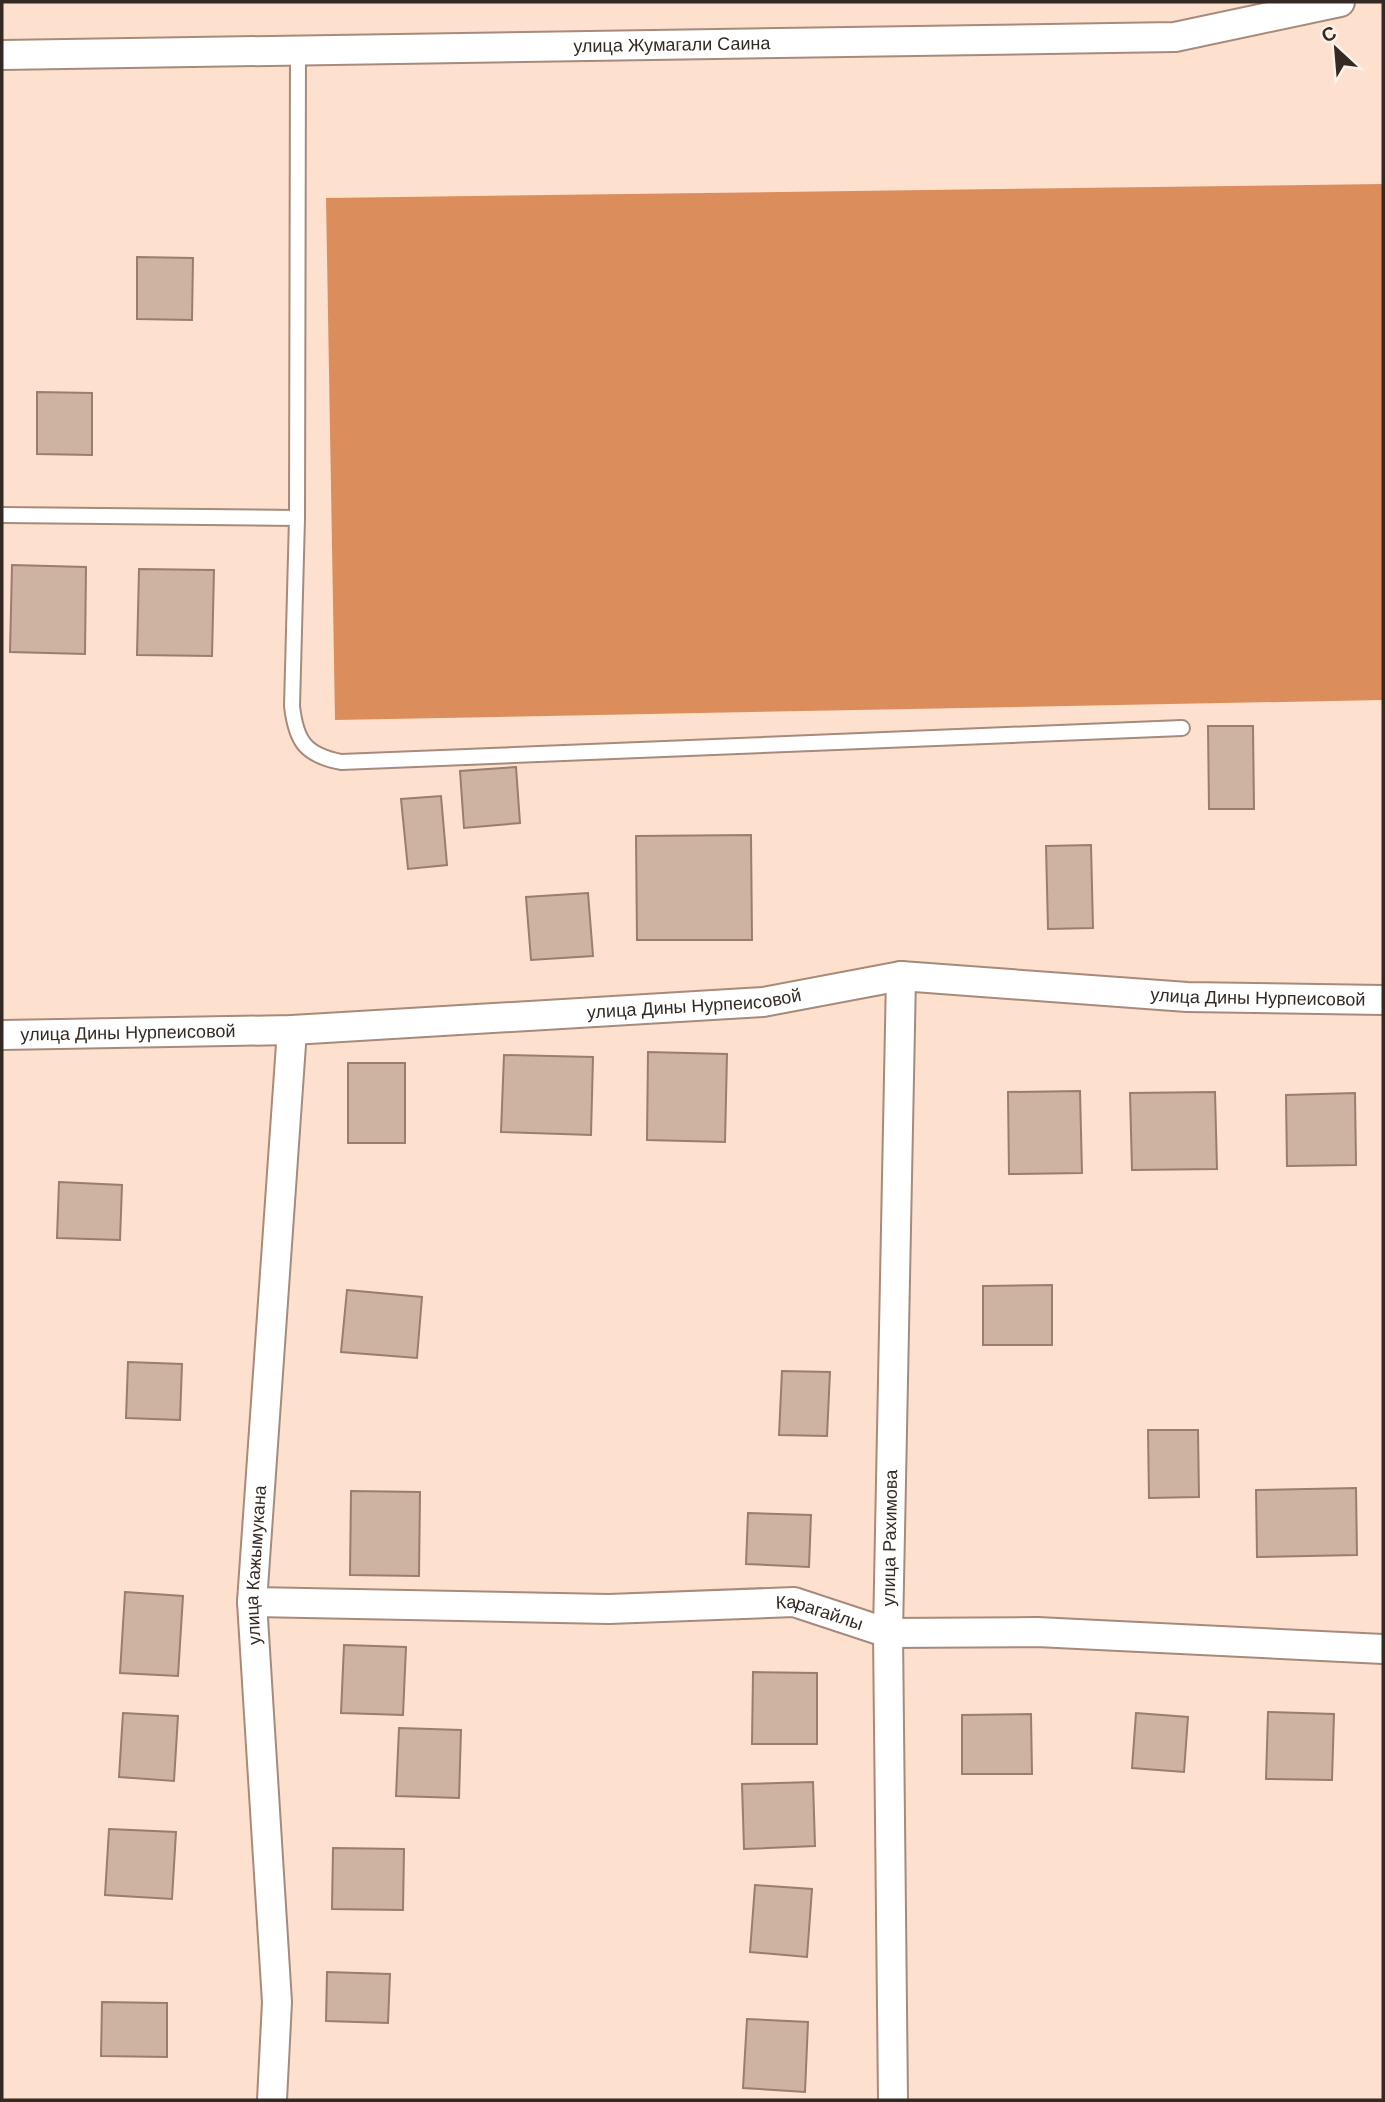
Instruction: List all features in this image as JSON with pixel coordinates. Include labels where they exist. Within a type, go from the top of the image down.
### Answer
[{"type":"street","name":"улица Жумагали Саина","points":[[2,55],[1175,37],[1340,2]]},
{"type":"street","name":"улица Дины Нурпеисовой","points":[[2,1035],[292,1030],[763,1002],[901,976],[1187,998],[1383,1000]]},
{"type":"street","name":"улица Рахимова","points":[[893,2100],[888,1633],[901,976]]},
{"type":"street","name":"улица Кажымукана","points":[[272,2100],[277,2002],[252,1602],[292,1030]]},
{"type":"street","name":"Карагайлы","points":[[252,1602],[429,1603],[609,1609],[794,1602],[888,1633],[1037,1632],[1383,1649]]},
{"type":"lane","points":[[298,49],[297,518],[292,706],[294,728],[305,747],[320,758],[341,762],[1182,728]]},
{"type":"lane","points":[[2,515],[297,518]]},
{"type":"shaded area","points":[[1383,184],[1383,700],[335,720],[326,198]]},
{"type":"building","points":[[137,257],[193,258],[192,320],[137,319]]},
{"type":"building","points":[[37,392],[92,393],[92,455],[37,454]]},
{"type":"building","points":[[12,565],[86,567],[85,654],[10,652]]},
{"type":"building","points":[[139,569],[214,570],[212,656],[137,655]]},
{"type":"building","points":[[1208,726],[1253,726],[1254,809],[1209,809]]},
{"type":"building","points":[[516,767],[520,823],[464,828],[460,771]]},
{"type":"building","points":[[441,796],[447,865],[408,869],[401,799]]},
{"type":"building","points":[[751,835],[752,940],[637,940],[636,836]]},
{"type":"building","points":[[1091,845],[1093,928],[1048,929],[1046,846]]},
{"type":"building","points":[[588,893],[593,956],[531,960],[526,897]]},
{"type":"building","points":[[648,1052],[727,1054],[725,1142],[647,1140]]},
{"type":"building","points":[[504,1055],[593,1057],[591,1135],[501,1132]]},
{"type":"building","points":[[348,1063],[405,1063],[405,1143],[348,1143]]},
{"type":"building","points":[[1080,1091],[1082,1173],[1009,1174],[1008,1092]]},
{"type":"building","points":[[1215,1092],[1217,1169],[1132,1170],[1130,1093]]},
{"type":"building","points":[[1355,1093],[1356,1165],[1287,1166],[1286,1095]]},
{"type":"building","points":[[59,1182],[122,1185],[120,1240],[57,1238]]},
{"type":"building","points":[[1052,1285],[1052,1345],[983,1345],[983,1286]]},
{"type":"building","points":[[347,1290],[422,1297],[417,1358],[341,1352]]},
{"type":"building","points":[[128,1362],[182,1364],[180,1420],[126,1418]]},
{"type":"building","points":[[782,1371],[830,1372],[827,1436],[779,1435]]},
{"type":"building","points":[[1148,1430],[1198,1430],[1199,1497],[1149,1498]]},
{"type":"building","points":[[1356,1488],[1357,1555],[1257,1557],[1256,1490]]},
{"type":"building","points":[[351,1491],[420,1492],[419,1576],[350,1575]]},
{"type":"building","points":[[748,1513],[811,1515],[809,1567],[746,1564]]},
{"type":"building","points":[[125,1592],[183,1596],[178,1676],[120,1673]]},
{"type":"building","points":[[344,1645],[406,1647],[403,1715],[341,1713]]},
{"type":"building","points":[[753,1672],[817,1673],[817,1744],[752,1744]]},
{"type":"building","points":[[1268,1712],[1334,1714],[1332,1780],[1266,1779]]},
{"type":"building","points":[[123,1713],[178,1716],[174,1781],[119,1777]]},
{"type":"building","points":[[1136,1713],[1188,1717],[1184,1772],[1132,1768]]},
{"type":"building","points":[[1031,1714],[1032,1774],[962,1774],[962,1715]]},
{"type":"building","points":[[399,1728],[461,1730],[459,1798],[396,1796]]},
{"type":"building","points":[[813,1782],[815,1846],[744,1849],[742,1784]]},
{"type":"building","points":[[109,1829],[176,1832],[172,1899],[105,1895]]},
{"type":"building","points":[[333,1848],[404,1849],[403,1910],[332,1909]]},
{"type":"building","points":[[755,1885],[812,1889],[807,1957],[750,1952]]},
{"type":"building","points":[[327,1972],[390,1974],[388,2023],[326,2021]]},
{"type":"building","points":[[102,2002],[167,2003],[167,2057],[101,2056]]},
{"type":"building","points":[[747,2019],[808,2022],[805,2092],[743,2088]]}]
